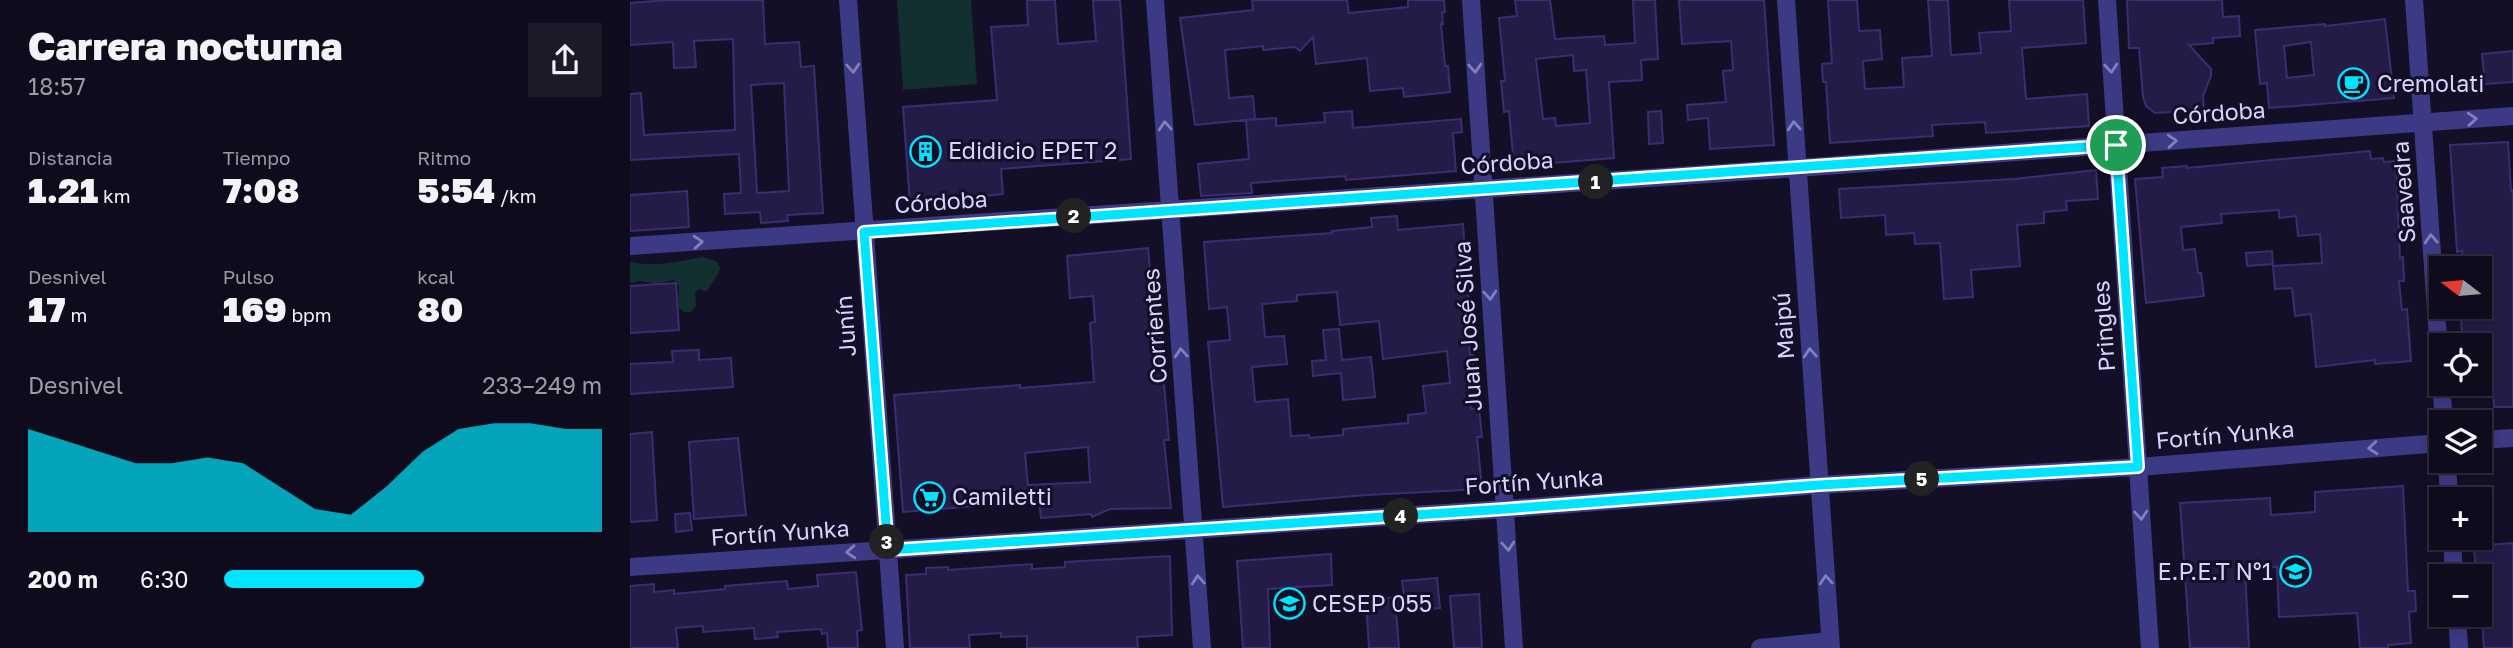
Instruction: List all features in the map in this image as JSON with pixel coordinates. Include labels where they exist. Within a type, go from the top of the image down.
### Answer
[{"type":"street","name":"Junín","points":[[848,0],[895,648]]},
{"type":"street","name":"Corrientes","points":[[1156,0],[1202,648]]},
{"type":"street","name":"Juan José Silva","points":[[1471,0],[1514,648]]},
{"type":"street","name":"Maipú","points":[[1786,0],[1830,645]]},
{"type":"street","name":"Pringles","points":[[2107,0],[2150,648]]},
{"type":"street","name":"Saavedra","points":[[2414,0],[2438,333]]},
{"type":"street","name":"Córdoba","points":[[630,246],[1483,190],[2513,116]]},
{"type":"street","points":[[2492,439],[2513,438]]},
{"type":"street","name":"Fortín Yunka","points":[[630,567],[1505,509],[1819,485],[2138,467],[2429,444]]},
{"type":"street","points":[[2458,627],[2459,648]]},
{"type":"street","points":[[1760,648],[1830,645]]},
{"type":"green space","points":[[897,0],[971,0],[977,84],[903,90]]},
{"type":"green space","points":[[702,257],[716,261],[720,268],[706,292],[700,289],[695,292],[696,306],[691,312],[684,312],[678,307],[679,286],[674,280],[654,284],[641,281],[630,283],[630,262],[657,264]]},
{"type":"building","points":[[666,0],[763,0],[765,44],[799,42],[801,67],[814,66],[823,213],[787,215],[788,221],[761,223],[760,212],[725,214],[724,194],[741,193],[739,154],[630,160],[630,94],[641,93],[644,135],[735,130],[733,39],[694,41],[696,67],[674,68],[673,42],[630,45],[630,3]],"holes":[[[784,83],[789,191],[757,193],[751,85]]]},
{"type":"building","points":[[1027,0],[1055,0],[1058,44],[1096,41],[1093,0],[1120,0],[1131,159],[1001,169],[1003,194],[910,204],[903,107],[997,100],[991,27],[1028,25]]},
{"type":"building","points":[[1252,0],[1347,0],[1349,13],[1408,7],[1408,0],[1444,0],[1445,12],[1442,13],[1441,24],[1450,92],[1404,97],[1403,88],[1370,91],[1367,58],[1316,64],[1313,37],[1300,51],[1295,47],[1263,50],[1263,46],[1225,50],[1229,98],[1253,96],[1255,119],[1195,125],[1180,18],[1253,10]]},
{"type":"building","points":[[1515,0],[1550,0],[1555,39],[1604,36],[1605,45],[1635,43],[1633,0],[1655,0],[1658,59],[1641,60],[1642,80],[1609,82],[1614,158],[1514,166],[1509,111],[1504,112],[1501,81],[1505,81],[1499,18],[1517,16]],"holes":[[[1573,55],[1574,71],[1586,70],[1590,123],[1556,126],[1555,118],[1543,119],[1536,59]]]},
{"type":"building","points":[[1679,0],[1764,0],[1774,145],[1710,149],[1708,118],[1688,120],[1687,105],[1726,102],[1723,71],[1733,70],[1731,41],[1682,44]]},
{"type":"building","points":[[1828,0],[1857,0],[1859,31],[1880,30],[1882,59],[1863,61],[1865,89],[1904,87],[1902,58],[1932,56],[1928,0],[1948,0],[1951,55],[1981,53],[1979,33],[2011,31],[2009,0],[2083,0],[2086,43],[2022,48],[2026,99],[2087,94],[2089,126],[1986,133],[1985,122],[1932,125],[1933,136],[1830,143],[1826,82],[1823,82],[1822,64],[1832,63]]},
{"type":"building","points":[[2127,0],[2222,0],[2223,17],[2239,16],[2240,36],[2213,38],[2213,43],[2189,45],[2211,69],[2203,96],[2204,110],[2155,113],[2146,106],[2139,48],[2129,48]]},
{"type":"building","points":[[2385,19],[2394,98],[2269,108],[2267,83],[2260,84],[2255,30]],"holes":[[[2311,42],[2314,75],[2287,78],[2284,46]]]},
{"type":"building","points":[[2513,51],[2513,82],[2485,84],[2482,54]]},
{"type":"building","points":[[1352,111],[1353,128],[1461,119],[1462,132],[1453,133],[1456,171],[1346,180],[1345,176],[1251,183],[1252,193],[1201,196],[1198,164],[1249,159],[1246,120],[1276,118],[1276,126],[1325,122],[1324,113]]},
{"type":"building","points":[[1661,111],[1663,143],[1649,144],[1648,112]]},
{"type":"building","points":[[2508,142],[2511,191],[2513,190],[2513,407],[2494,407],[2492,333],[2462,333],[2461,319],[2492,319],[2492,256],[2462,256],[2462,251],[2457,252],[2450,145]]},
{"type":"building","points":[[2370,151],[2371,159],[2396,161],[2400,258],[2403,257],[2404,281],[2399,281],[2402,310],[2407,309],[2411,361],[2375,364],[2375,360],[2316,367],[2311,314],[2295,316],[2292,288],[2275,289],[2273,266],[2322,263],[2320,234],[2298,236],[2296,216],[2279,218],[2279,210],[2221,214],[2222,223],[2181,227],[2183,250],[2195,249],[2204,296],[2146,303],[2135,179],[2163,177],[2162,168]]},
{"type":"building","points":[[2096,170],[2098,199],[2066,201],[2067,210],[2044,212],[2044,223],[2017,225],[2020,266],[1971,270],[1973,297],[1944,299],[1940,243],[1915,244],[1914,233],[1886,235],[1885,215],[1841,218],[1839,189],[2014,179]]},
{"type":"building","points":[[687,191],[689,227],[630,231],[630,195]]},
{"type":"building","points":[[1397,216],[1398,230],[1463,224],[1465,251],[1469,250],[1471,279],[1467,279],[1469,304],[1465,305],[1475,379],[1468,380],[1471,409],[1479,408],[1482,437],[1477,437],[1482,489],[1223,507],[1208,342],[1230,340],[1227,307],[1209,309],[1204,242],[1332,233],[1372,227],[1371,218]],"holes":[[[1337,292],[1340,325],[1379,321],[1383,359],[1447,351],[1450,383],[1423,386],[1426,413],[1408,415],[1408,423],[1343,429],[1343,435],[1310,438],[1309,435],[1291,436],[1288,399],[1255,402],[1252,367],[1287,364],[1284,336],[1265,337],[1262,304],[1297,301],[1297,295]]]},
{"type":"building","points":[[1148,248],[1152,292],[1156,291],[1169,440],[1164,440],[1171,508],[1110,509],[1092,517],[1091,514],[1041,518],[1039,501],[903,512],[894,395],[1094,382],[1090,323],[1095,322],[1093,296],[1070,298],[1067,256]],"holes":[[[1088,447],[1090,482],[1028,485],[1025,453]]]},
{"type":"building","points":[[2272,251],[2273,264],[2247,266],[2246,253]]},
{"type":"building","points":[[676,283],[679,330],[630,333],[630,286]]},
{"type":"building","points":[[1339,329],[1342,360],[1371,357],[1375,397],[1343,400],[1341,373],[1313,376],[1312,361],[1326,360],[1323,330]]},
{"type":"building","points":[[699,350],[699,360],[731,358],[733,387],[630,394],[630,364],[673,362],[672,351]]},
{"type":"building","points":[[652,432],[657,520],[630,522],[630,434]]},
{"type":"building","points":[[738,438],[746,515],[694,519],[689,442]]},
{"type":"building","name":"E.P.E.T N°1","points":[[2403,486],[2408,591],[2415,591],[2416,611],[2409,612],[2411,643],[2388,645],[2388,648],[2360,648],[2357,613],[2279,617],[2277,567],[2245,569],[2249,648],[2190,648],[2180,503],[2270,498],[2271,515],[2315,512],[2315,492]]},
{"type":"building","points":[[690,513],[692,530],[676,532],[675,514]]},
{"type":"building","points":[[2513,543],[2513,648],[2484,648],[2483,627],[2492,627],[2492,564],[2475,564],[2474,550],[2492,550],[2492,545]]},
{"type":"building","points":[[1331,554],[1332,585],[1268,589],[1270,648],[1243,648],[1237,561]]},
{"type":"building","points":[[1170,556],[1172,635],[1137,637],[1138,648],[1027,648],[1027,636],[1001,637],[1001,633],[969,635],[970,648],[910,648],[906,575],[926,574],[926,568],[948,567],[948,570],[1032,564],[1032,569],[1065,567],[1065,562]]},
{"type":"building","points":[[856,572],[862,630],[857,631],[858,648],[828,648],[827,633],[822,634],[821,629],[777,632],[778,637],[755,639],[754,628],[703,632],[703,626],[676,628],[678,648],[630,648],[630,586],[654,584],[654,592],[674,590],[674,594],[725,589],[725,586],[787,581],[788,589],[818,586],[817,575]]},
{"type":"building","points":[[1437,578],[1440,608],[1396,611],[1399,648],[1369,648],[1366,599],[1404,597],[1402,581]]},
{"type":"building","points":[[1479,594],[1482,648],[1454,648],[1450,596]]},
{"type":"place","name":"Cremolati","points":[[2354,84]]},
{"type":"place","name":"Edidicio EPET 2","points":[[925,151]]},
{"type":"place","name":"Camiletti","points":[[929,497]]},
{"type":"place","name":"E.P.E.T N°1","points":[[2296,572]]},
{"type":"place","name":"CESEP 055","points":[[1289,604]]},
{"type":"route","points":[[2116,145],[2138,467],[1819,485],[888,550],[864,232],[2116,145]]}]
